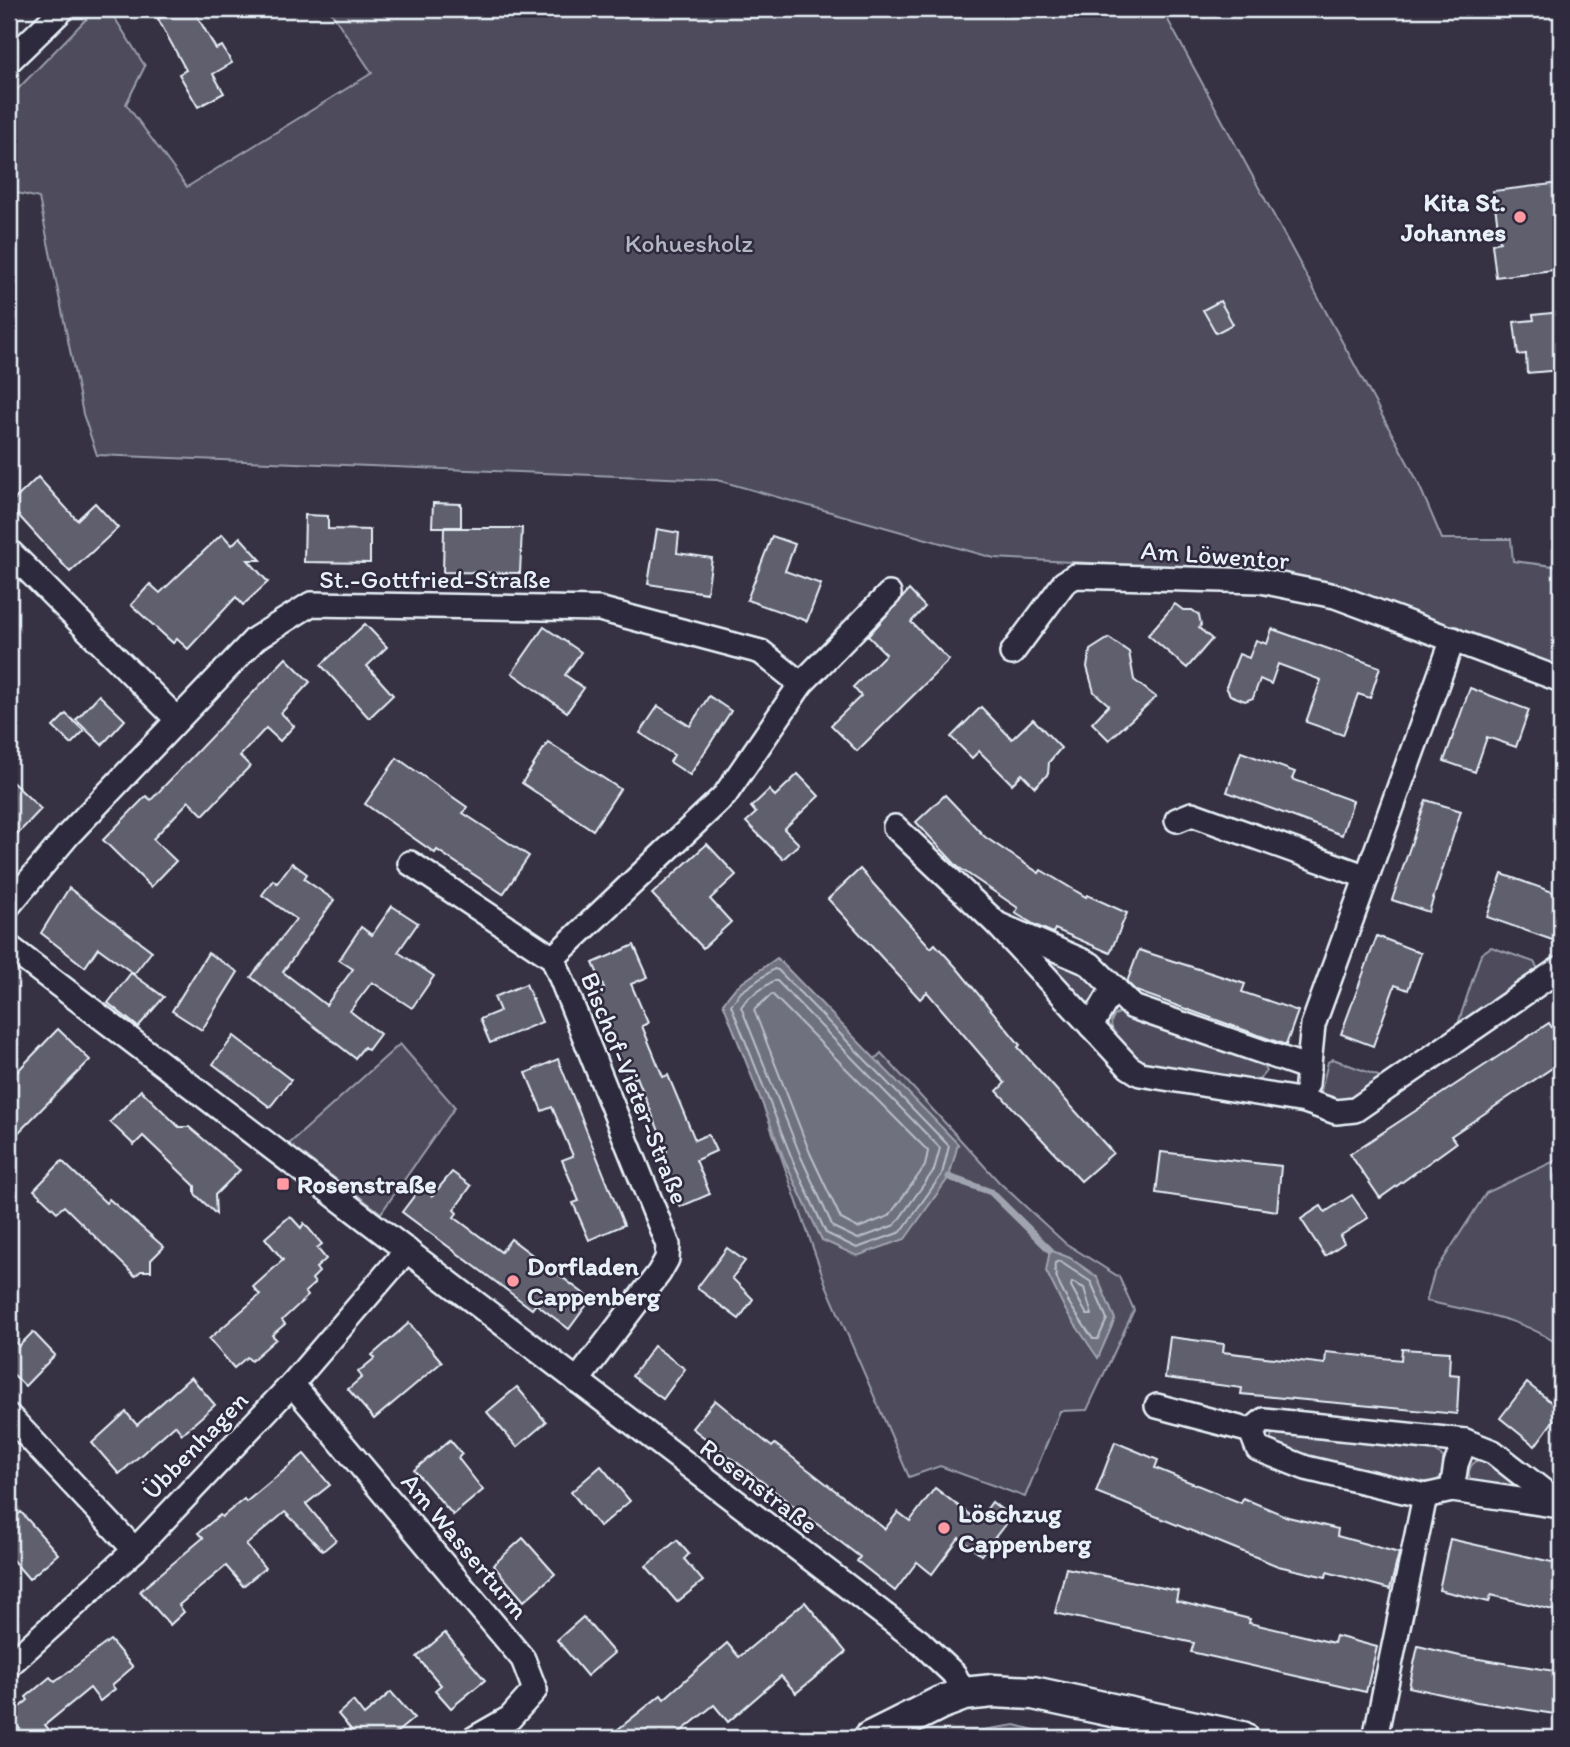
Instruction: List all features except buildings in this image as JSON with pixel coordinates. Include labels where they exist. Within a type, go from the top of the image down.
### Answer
[{"type":"main road","points":[[870,1738],[964,1694],[993,1691],[1033,1693],[1242,1738]]},
{"type":"street","points":[[9,61],[63,9]]},
{"type":"street","points":[[9,551],[177,719]]},
{"type":"street","name":"Am Löwentor","points":[[1012,653],[1064,583],[1075,576],[1261,581],[1335,596],[1561,680]]},
{"type":"street","points":[[553,958],[725,795],[801,684],[889,594]]},
{"type":"street","name":"St.-Gottfried-Straße","points":[[9,905],[69,834],[255,639],[311,604],[599,609],[761,652],[801,684]]},
{"type":"street","points":[[1305,1101],[1313,1025],[1453,639]]},
{"type":"street","points":[[1177,820],[1192,814],[1367,877]]},
{"type":"street","points":[[895,828],[997,924],[1091,1026],[1140,1074],[1305,1101],[1336,1112],[1354,1110],[1561,968]]},
{"type":"street","name":"Bischof-Vieter-Straße","points":[[410,863],[553,958],[668,1245],[667,1259],[659,1273],[577,1381]]},
{"type":"street","points":[[997,924],[1090,964],[1133,1007],[1309,1068]]},
{"type":"street","name":"Rosenstraße","points":[[9,947],[920,1642],[954,1674],[964,1694]]},
{"type":"street","points":[[1091,1026],[1114,987]]},
{"type":"street","name":"Übbenhagen","points":[[9,1665],[135,1550],[292,1384],[407,1250]]},
{"type":"street","name":"Am Wasserturm","points":[[292,1384],[523,1659],[535,1690],[510,1718],[475,1738]]},
{"type":"street","points":[[1157,1406],[1251,1431]]},
{"type":"street","points":[[9,1416],[135,1550]]},
{"type":"street","points":[[1251,1431],[1264,1420],[1465,1441],[1493,1452],[1561,1506]]},
{"type":"street","points":[[1251,1431],[1258,1449],[1306,1468],[1426,1496],[1452,1490],[1561,1506]]},
{"type":"street","points":[[1452,1490],[1456,1464],[1465,1441]]},
{"type":"street","points":[[1375,1738],[1426,1496]]},
{"type":"green space","name":"Kohuesholz","points":[[96,9],[109,9],[145,66],[126,104],[187,187],[372,73],[329,9],[1162,9],[1417,480],[1442,539],[1511,539],[1513,561],[1561,567],[1561,669],[1249,571],[994,558],[717,480],[97,455],[83,414],[39,198],[9,191],[9,98]]},
{"type":"green space","points":[[1491,947],[1534,962],[1540,972],[1457,1027],[1481,954]]},
{"type":"green space","points":[[1053,959],[1093,974],[1100,990],[1095,1000],[1085,1003],[1047,962]]},
{"type":"green space","points":[[1124,1011],[1260,1061],[1266,1071],[1258,1081],[1140,1065],[1112,1029],[1111,1021],[1115,1015]]},
{"type":"green space","points":[[400,1044],[455,1107],[381,1213],[289,1144]]},
{"type":"green space","points":[[881,1053],[999,1182],[1065,1243],[1119,1277],[1134,1310],[1087,1410],[1060,1411],[1025,1497],[940,1466],[909,1477],[826,1285],[770,1125],[822,1240],[958,1145],[875,1059]]},
{"type":"green space","points":[[1333,1059],[1383,1080],[1348,1106],[1320,1095],[1328,1062]]},
{"type":"green space","points":[[1561,1158],[1561,1347],[1547,1337],[1514,1322],[1426,1301],[1434,1274],[1486,1193]]},
{"type":"green space","points":[[1276,1430],[1429,1446],[1443,1457],[1444,1474],[1432,1485],[1421,1486],[1306,1459],[1270,1442],[1272,1433]]},
{"type":"green space","points":[[1486,1458],[1533,1492],[1474,1485],[1469,1476],[1470,1468],[1476,1461]]},
{"type":"green space","points":[[1015,1725],[1065,1738],[944,1738],[951,1735]]},
{"type":"water","points":[[777,958],[958,1144],[949,1177],[905,1239],[857,1256],[822,1240],[786,1164],[723,1003],[736,987]]},
{"type":"water","points":[[1050,1250],[1070,1258],[1097,1277],[1115,1319],[1098,1358],[1066,1311],[1046,1271]]},
{"type":"waterway","points":[[949,1177],[991,1192],[1050,1250]]},
{"type":"place","name":"Kita St. Johannes","points":[[1520,217]]},
{"type":"place","name":"Rosenstraße","points":[[283,1184]]},
{"type":"place","name":"Dorfladen Cappenberg","points":[[513,1281]]},
{"type":"place","name":"Löschzug Cappenberg","points":[[944,1528]]}]
